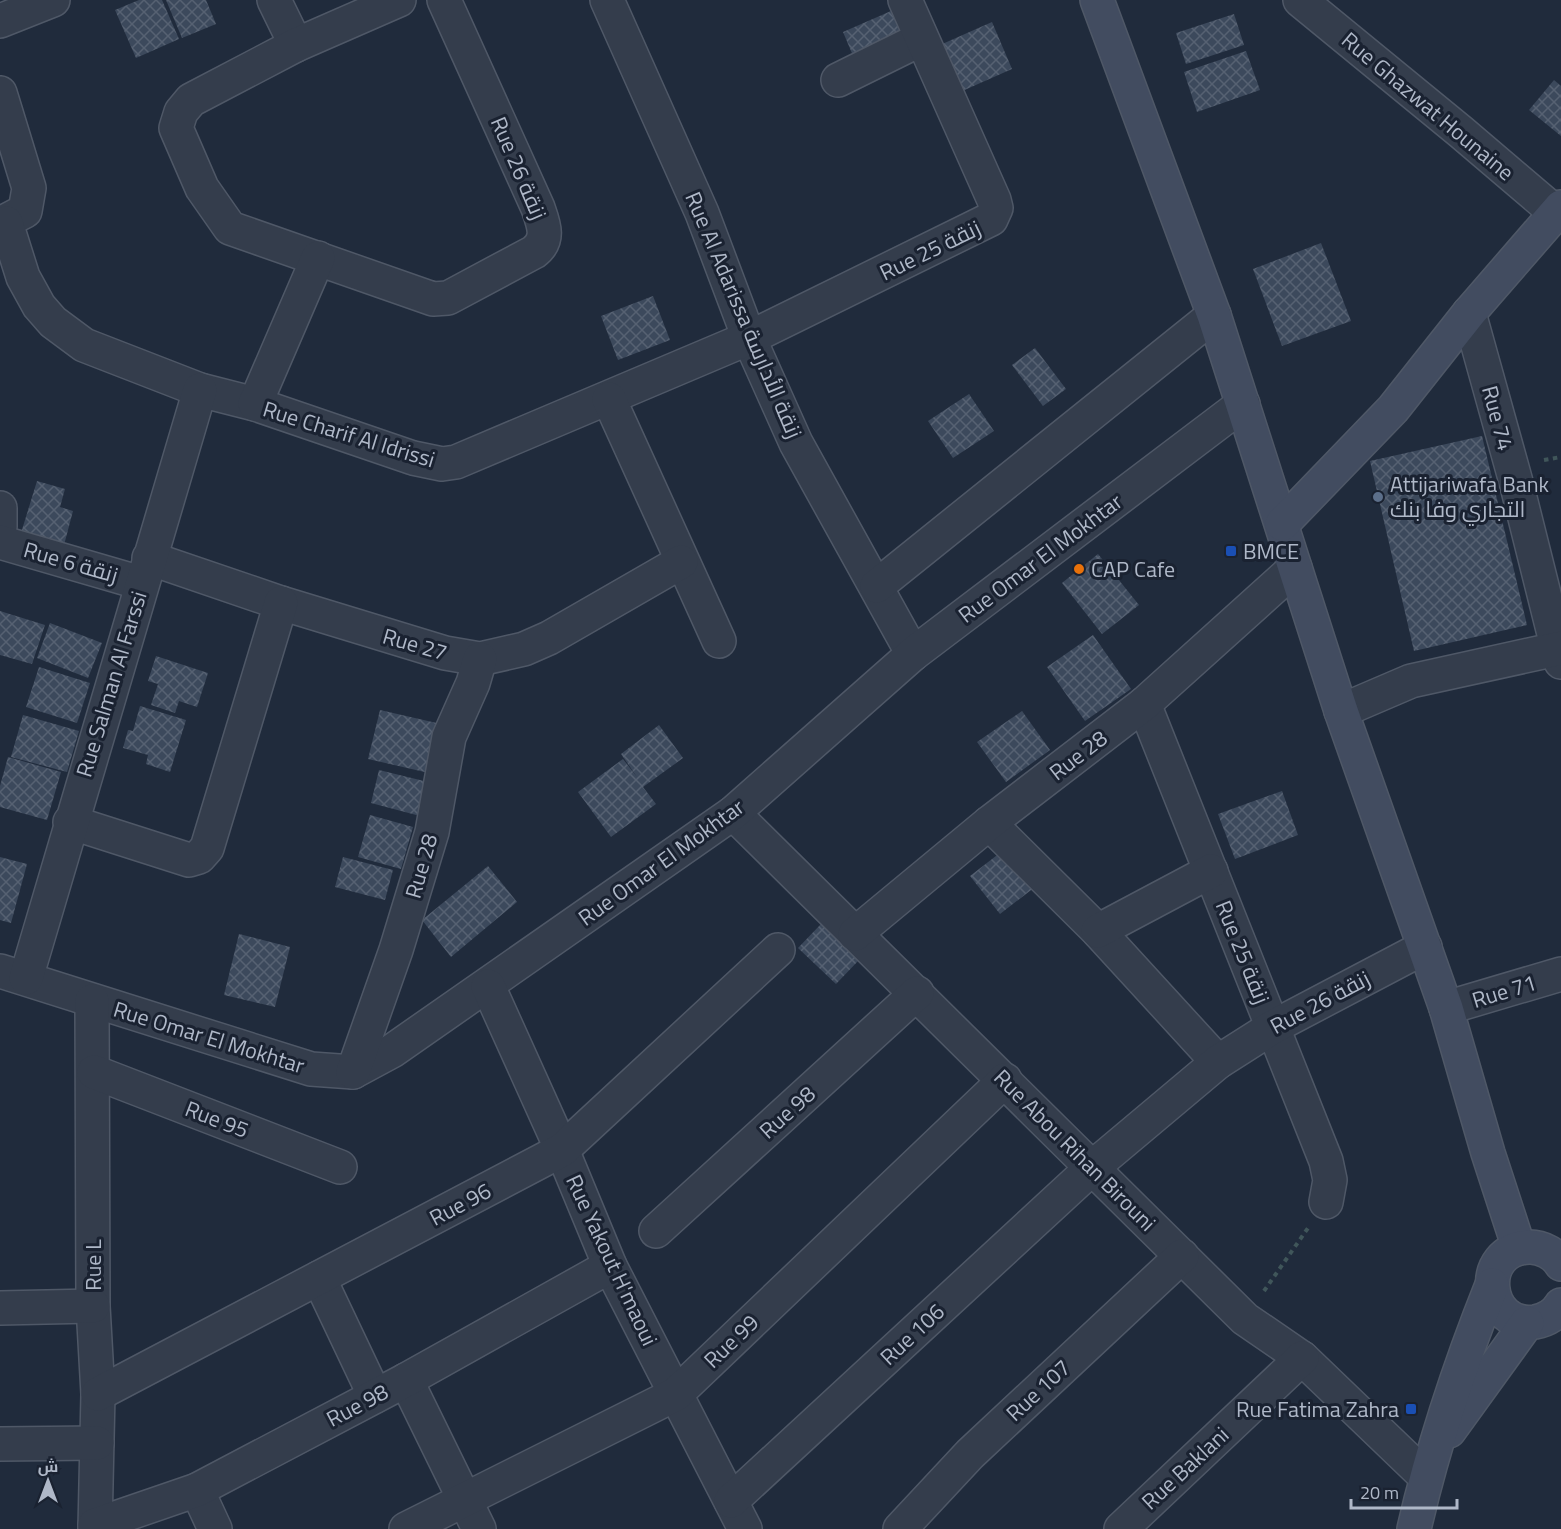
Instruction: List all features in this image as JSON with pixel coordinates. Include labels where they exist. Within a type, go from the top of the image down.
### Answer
[{"type":"main road","points":[[1097,0],[1214,315],[1341,711],[1446,1008],[1488,1153],[1519,1248]]},
{"type":"main road","points":[[1282,524],[1393,409],[1469,313],[1558,210]]},
{"type":"main road","points":[[1414,1529],[1429,1465],[1461,1365],[1492,1285],[1493,1273],[1499,1262],[1519,1248],[1533,1246],[1547,1251],[1561,1264]]},
{"type":"main road","points":[[1492,1285],[1496,1303],[1509,1317],[1527,1323],[1543,1320],[1560,1312]]},
{"type":"main road","points":[[1429,1465],[1527,1323]]},
{"type":"street","points":[[0,21],[53,0]]},
{"type":"street","points":[[274,0],[296,45]]},
{"type":"street","name":"Rue 26 زنقة","points":[[399,0],[296,45],[191,100],[181,112],[176,128],[202,188],[230,228],[421,297],[438,299],[448,298],[534,252],[541,246],[544,226],[444,0]]},
{"type":"street","name":"Rue Al Adarissa زنقة الأدارسة","points":[[607,0],[702,213],[749,338],[796,443],[913,654]]},
{"type":"street","name":"Rue 25 زنقة","points":[[749,338],[987,223],[993,216],[994,200],[905,0]]},
{"type":"street","name":"Rue Ghazwat Hounaine","points":[[1300,0],[1558,210]]},
{"type":"street","points":[[838,80],[921,39]]},
{"type":"street","points":[[0,93],[29,188],[25,211],[3,223]]},
{"type":"street","name":"Rue Charif Al Idrissi","points":[[3,223],[23,277],[39,306],[53,322],[84,345],[200,390],[255,404],[413,458],[442,464],[467,458],[749,338]]},
{"type":"street","points":[[255,404],[318,258]]},
{"type":"street","name":"Rue 74","points":[[1469,313],[1560,653]]},
{"type":"street","points":[[877,586],[1214,315]]},
{"type":"street","name":"Rue Salman Al Farssi","points":[[13,975],[70,822],[200,390]]},
{"type":"street","points":[[609,399],[681,562],[719,641]]},
{"type":"street","name":"Rue Omar El Mokhtar","points":[[13,975],[311,1069],[353,1072],[392,1051],[488,986],[733,813],[913,654],[1243,404]]},
{"type":"street","points":[[0,508],[0,527]]},
{"type":"street","name":"Rue 6 زنقة","points":[[0,542],[145,570]]},
{"type":"street","name":"Rue 27","points":[[145,570],[281,603],[445,653],[480,658],[524,649],[549,638],[681,562]]},
{"type":"street","name":"Rue 28","points":[[855,934],[989,824],[1144,704],[1294,568]]},
{"type":"street","points":[[70,822],[189,860],[199,857],[207,848],[281,603]]},
{"type":"street","points":[[1341,711],[1411,681],[1560,653]]},
{"type":"street","name":"Rue 28","points":[[353,1072],[396,950],[432,832],[449,737],[473,683],[480,658]]},
{"type":"street","name":"Rue 25 زنقة","points":[[1144,704],[1326,1161],[1330,1180],[1326,1202]]},
{"type":"street","name":"Rue Abou Rihan Birouni","points":[[733,813],[1245,1319],[1302,1358],[1429,1465]]},
{"type":"street","points":[[989,824],[1098,931],[1218,1062]]},
{"type":"street","points":[[1098,931],[1211,871]]},
{"type":"street","name":"Rue 26 زنقة","points":[[1093,1167],[1218,1062],[1272,1027],[1425,947]]},
{"type":"street","name":"Rue 96","points":[[98,1394],[562,1150],[778,950]]},
{"type":"street","name":"Rue 71","points":[[1446,1008],[1561,974]]},
{"type":"street","name":"Rue Yakout H'maoui","points":[[488,986],[562,1150],[610,1266],[738,1515]]},
{"type":"street","name":"Rue 98","points":[[656,1231],[917,993]]},
{"type":"street","name":"Rue L","points":[[92,1001],[93,1306],[98,1394],[95,1527]]},
{"type":"street","name":"Rue 95","points":[[94,1072],[340,1167]]},
{"type":"street","name":"Rue 99","points":[[406,1529],[676,1394],[1005,1080]]},
{"type":"street","name":"Rue 106","points":[[738,1515],[1093,1167]]},
{"type":"street","name":"Rue 107","points":[[900,1529],[970,1454],[1182,1256]]},
{"type":"street","name":"Rue 98","points":[[95,1527],[197,1490],[406,1380],[610,1266]]},
{"type":"street","points":[[319,1278],[375,1396]]},
{"type":"street","points":[[0,1308],[93,1306]]},
{"type":"street","name":"Rue Baklani","points":[[1120,1529],[1302,1358]]},
{"type":"street","points":[[406,1380],[478,1529]]},
{"type":"street","points":[[0,1444],[97,1443]]},
{"type":"street","points":[[197,1490],[215,1529]]},
{"type":"path","points":[[1245,1319],[1326,1202]]},
{"type":"building","points":[[139,0],[162,0],[179,39],[136,58],[115,10]]},
{"type":"building","points":[[166,0],[206,0],[216,24],[182,38]]},
{"type":"building","points":[[891,11],[903,37],[854,58],[843,32]]},
{"type":"building","points":[[1234,14],[1244,45],[1186,64],[1176,33]]},
{"type":"building","points":[[992,22],[1012,69],[960,92],[940,45]]},
{"type":"building","points":[[1246,51],[1260,90],[1197,112],[1184,72]]},
{"type":"building","points":[[1554,80],[1561,86],[1561,136],[1529,110]]},
{"type":"building","points":[[1321,243],[1351,321],[1282,346],[1253,269]]},
{"type":"building","points":[[653,296],[670,340],[618,360],[601,316]]},
{"type":"building","points":[[1035,348],[1066,389],[1043,406],[1012,365]]},
{"type":"building","points":[[969,394],[994,431],[953,458],[928,421]]},
{"type":"building","points":[[1482,436],[1527,625],[1414,651],[1370,461]]},
{"type":"building","points":[[37,481],[65,489],[60,507],[73,511],[64,545],[21,533]]},
{"type":"building","points":[[1098,554],[1139,605],[1102,634],[1062,583]]},
{"type":"building","points":[[0,611],[45,625],[32,664],[0,655]]},
{"type":"building","points":[[50,623],[102,643],[88,678],[37,658]]},
{"type":"building","points":[[1093,635],[1131,689],[1085,721],[1047,667]]},
{"type":"building","points":[[156,656],[208,673],[197,707],[179,701],[175,713],[151,705],[158,684],[148,681]]},
{"type":"building","points":[[39,667],[90,683],[77,723],[26,707]]},
{"type":"building","points":[[140,706],[186,720],[170,772],[146,764],[148,755],[123,748],[128,730],[133,731]]},
{"type":"building","points":[[380,710],[441,724],[429,773],[368,759]]},
{"type":"building","points":[[1022,711],[1050,750],[1006,782],[977,742]]},
{"type":"building","points":[[23,715],[79,731],[67,772],[11,757]]},
{"type":"building","points":[[659,725],[683,758],[643,787],[656,804],[611,837],[578,792],[623,759],[637,777],[621,754]]},
{"type":"building","points":[[8,757],[61,772],[47,820],[0,807],[0,786]]},
{"type":"building","points":[[379,770],[428,782],[420,816],[371,803]]},
{"type":"building","points":[[1282,791],[1298,835],[1235,859],[1218,814]]},
{"type":"building","points":[[370,815],[413,827],[401,869],[358,857]]},
{"type":"building","points":[[1005,849],[1035,887],[1000,914],[970,876]]},
{"type":"building","points":[[0,857],[27,864],[11,923],[0,920]]},
{"type":"building","points":[[343,857],[393,870],[385,900],[335,887]]},
{"type":"building","points":[[488,866],[517,902],[451,957],[422,920]]},
{"type":"building","points":[[821,924],[859,960],[836,984],[798,948]]},
{"type":"building","points":[[239,934],[290,947],[275,1007],[224,995]]},
{"type":"place","name":"Attijariwafa Bank التجاري وفا بنك","points":[[1378,497]]},
{"type":"place","name":"BMCE","points":[[1231,551]]},
{"type":"place","name":"CAP Cafe","points":[[1079,569]]},
{"type":"place","name":"Rue Fatima Zahra","points":[[1411,1409]]}]
